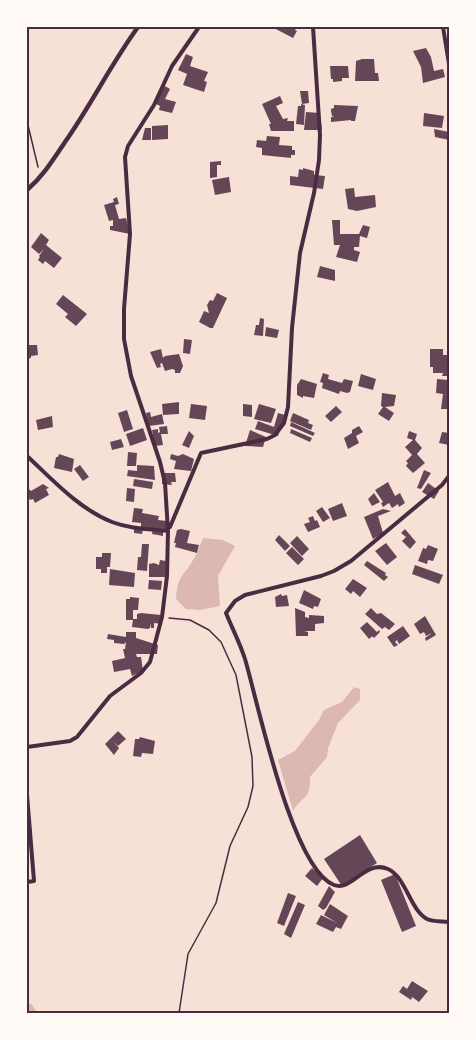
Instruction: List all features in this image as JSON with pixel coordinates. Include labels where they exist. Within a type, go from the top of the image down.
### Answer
[{"type":"street","points":[[27,189],[41,178],[89,108],[121,51],[138,27]]},
{"type":"street","points":[[27,747],[70,741],[77,737],[110,696],[141,673],[150,662],[162,617],[167,576],[168,531],[165,483],[131,376],[124,339],[130,234],[125,157],[129,146],[154,105],[172,66],[199,27]]},
{"type":"street","points":[[168,531],[201,453],[267,439],[275,435],[284,423],[288,407],[292,328],[300,253],[320,160],[313,27]]},
{"type":"street","points":[[443,27],[449,64]]},
{"type":"street","points":[[27,456],[69,495],[112,522],[135,528],[168,531]]},
{"type":"street","points":[[449,476],[442,485],[351,561],[321,576],[245,595],[235,601],[226,613],[244,656],[286,807],[313,864],[327,880],[334,885],[343,886],[366,870],[377,867],[388,869],[398,877],[421,914],[428,920],[449,922]]},
{"type":"street","points":[[27,795],[34,881],[27,882]]},
{"type":"path","points":[[27,122],[41,178]]},
{"type":"path","points":[[162,617],[190,620],[209,630],[222,642],[236,675],[252,757],[253,786],[248,807],[230,846],[216,903],[188,954],[179,1013]]},
{"type":"shaded area","points":[[203,538],[223,540],[235,546],[218,576],[220,606],[200,610],[186,609],[176,599],[178,585],[196,555]]},
{"type":"shaded area","points":[[354,687],[360,689],[360,700],[338,723],[328,748],[327,757],[310,777],[308,794],[293,811],[278,760],[295,751],[324,710],[342,702]]},
{"type":"building","points":[[272,27],[297,27],[295,30],[297,31],[293,38]]},
{"type":"building","points":[[426,48],[434,71],[443,69],[445,77],[423,83],[421,67],[413,51]]},
{"type":"building","points":[[186,54],[193,57],[190,66],[208,72],[204,81],[207,82],[204,92],[183,85],[187,74],[178,70]]},
{"type":"building","points":[[374,59],[375,73],[378,73],[379,81],[355,81],[356,61]]},
{"type":"building","points":[[330,66],[348,66],[349,78],[333,82]]},
{"type":"building","points":[[163,85],[170,89],[165,99],[176,102],[172,113],[159,110],[160,106],[156,104]]},
{"type":"building","points":[[300,91],[308,91],[309,103],[302,104]]},
{"type":"building","points":[[280,96],[283,103],[276,106],[283,119],[288,118],[287,121],[294,121],[294,131],[271,131],[269,124],[271,124],[262,104]]},
{"type":"building","points":[[305,105],[304,125],[296,124],[298,106]]},
{"type":"building","points":[[334,105],[358,106],[355,121],[331,122],[331,117],[334,117],[331,109]]},
{"type":"building","points":[[306,112],[320,113],[322,130],[304,130]]},
{"type":"building","points":[[424,113],[444,116],[442,128],[423,126]]},
{"type":"building","points":[[168,125],[168,139],[152,140],[152,126]]},
{"type":"building","points":[[145,128],[151,128],[151,140],[142,140]]},
{"type":"building","points":[[434,129],[449,132],[449,140],[435,137]]},
{"type":"building","points":[[267,136],[280,137],[279,145],[292,146],[295,155],[291,155],[291,158],[262,155],[262,148],[256,147],[257,140],[266,141]]},
{"type":"building","points":[[221,161],[221,165],[217,165],[217,177],[210,178],[210,162]]},
{"type":"building","points":[[303,168],[314,171],[314,175],[325,176],[323,189],[290,185],[290,176],[298,177],[299,169],[303,170]]},
{"type":"building","points":[[229,177],[231,192],[215,195],[212,180]]},
{"type":"building","points":[[354,188],[355,197],[375,195],[376,207],[357,211],[348,209],[345,189]]},
{"type":"building","points":[[117,197],[119,204],[115,205],[119,219],[126,218],[130,234],[110,230],[113,220],[109,221],[104,205],[114,202],[113,199]]},
{"type":"building","points":[[332,220],[340,220],[340,234],[359,234],[363,225],[370,227],[367,238],[360,236],[359,247],[354,247],[354,250],[360,252],[357,262],[336,257],[340,245],[334,245]]},
{"type":"building","points":[[41,233],[49,240],[46,245],[62,258],[54,268],[45,261],[43,264],[38,260],[44,249],[39,254],[31,247]]},
{"type":"building","points":[[320,266],[335,270],[335,281],[317,277]]},
{"type":"building","points":[[217,293],[227,298],[213,328],[210,328],[199,322],[204,311],[209,313],[207,305],[210,300],[213,301]]},
{"type":"building","points":[[63,295],[87,314],[76,326],[65,317],[68,314],[56,304]]},
{"type":"building","points":[[260,318],[264,319],[263,336],[254,335]]},
{"type":"building","points":[[266,327],[279,330],[277,338],[265,336]]},
{"type":"building","points":[[184,339],[192,340],[190,354],[183,353]]},
{"type":"building","points":[[27,345],[37,345],[38,355],[27,359]]},
{"type":"building","points":[[161,349],[163,358],[179,354],[183,366],[180,373],[175,373],[172,369],[165,371],[162,363],[161,367],[157,368],[150,352]]},
{"type":"building","points":[[430,349],[443,349],[443,355],[449,355],[449,376],[442,376],[443,373],[433,373],[433,367],[430,367]]},
{"type":"building","points":[[323,373],[329,375],[328,379],[342,383],[344,379],[353,381],[350,392],[340,391],[339,394],[322,388],[323,383],[320,382]]},
{"type":"building","points":[[361,374],[376,379],[373,390],[358,386]]},
{"type":"building","points":[[301,379],[317,384],[314,398],[303,396],[303,398],[297,395],[297,385]]},
{"type":"building","points":[[437,379],[448,380],[449,405],[447,409],[441,409],[443,394],[436,393]]},
{"type":"building","points":[[382,393],[396,395],[394,406],[385,407],[394,413],[389,421],[378,414],[383,407],[381,406]]},
{"type":"building","points":[[179,402],[179,414],[163,415],[162,404]]},
{"type":"building","points":[[191,404],[207,406],[205,420],[189,418]]},
{"type":"building","points":[[243,404],[252,405],[252,417],[243,416]]},
{"type":"building","points":[[259,404],[276,409],[271,423],[254,419]]},
{"type":"building","points":[[336,406],[342,412],[331,422],[325,416]]},
{"type":"building","points":[[127,410],[133,429],[124,432],[118,413]]},
{"type":"building","points":[[150,412],[151,417],[162,414],[164,424],[149,426],[146,413]]},
{"type":"building","points":[[278,413],[285,415],[278,436],[255,429],[258,421],[274,427]]},
{"type":"building","points":[[293,413],[309,420],[308,423],[313,425],[311,430],[290,421]]},
{"type":"building","points":[[52,416],[53,427],[38,430],[36,420]]},
{"type":"building","points":[[291,422],[315,433],[313,436],[290,426]]},
{"type":"building","points":[[167,426],[168,434],[161,434],[163,445],[155,446],[152,430],[158,429],[158,433],[160,432],[159,427]]},
{"type":"building","points":[[359,426],[363,432],[356,436],[359,443],[348,449],[344,438]]},
{"type":"building","points":[[143,428],[147,440],[130,446],[126,434]]},
{"type":"building","points":[[291,429],[312,438],[310,442],[290,433]]},
{"type":"building","points":[[250,430],[266,437],[263,447],[245,446]]},
{"type":"building","points":[[189,431],[194,436],[189,448],[182,445]]},
{"type":"building","points":[[409,431],[417,434],[415,440],[422,448],[417,454],[425,463],[413,473],[406,466],[408,463],[406,461],[412,455],[405,447],[413,440],[407,438]]},
{"type":"building","points":[[442,432],[449,433],[449,445],[439,443]]},
{"type":"building","points":[[121,439],[124,447],[112,450],[110,442]]},
{"type":"building","points":[[128,452],[137,453],[136,466],[127,466]]},
{"type":"building","points":[[59,454],[74,459],[72,472],[54,468],[56,457]]},
{"type":"building","points":[[171,454],[178,456],[183,454],[194,459],[191,471],[174,469],[176,461],[170,459]]},
{"type":"building","points":[[80,465],[89,477],[83,481],[74,469]]},
{"type":"building","points":[[137,465],[154,466],[155,480],[127,476],[128,470],[137,471]]},
{"type":"building","points":[[424,470],[431,473],[421,489],[417,488]]},
{"type":"building","points":[[162,473],[175,473],[176,482],[171,482],[172,485],[162,484]]},
{"type":"building","points":[[134,479],[153,482],[152,489],[133,486]]},
{"type":"building","points":[[388,482],[395,496],[400,493],[405,503],[399,507],[398,504],[392,508],[389,503],[383,507],[381,503],[383,502],[375,490]]},
{"type":"building","points":[[428,483],[439,491],[434,499],[422,492]]},
{"type":"building","points":[[43,484],[49,488],[46,489],[49,495],[35,503],[33,499],[30,500],[27,487],[31,491]]},
{"type":"building","points":[[127,488],[135,489],[134,502],[126,501]]},
{"type":"building","points":[[374,493],[380,502],[372,506],[368,499]]},
{"type":"building","points":[[342,503],[347,516],[333,521],[328,509]]},
{"type":"building","points":[[322,507],[330,518],[323,522],[316,511]]},
{"type":"building","points":[[134,508],[143,509],[142,513],[159,516],[158,520],[167,521],[166,530],[163,529],[163,536],[152,534],[153,528],[143,529],[142,534],[134,533],[134,527],[141,528],[141,523],[132,522]]},
{"type":"building","points":[[383,509],[391,511],[378,516],[383,533],[373,539],[364,517]]},
{"type":"building","points":[[313,516],[320,527],[308,532],[304,524],[310,522],[308,518]]},
{"type":"building","points":[[405,529],[416,542],[410,549],[402,541],[406,537],[401,533]]},
{"type":"building","points":[[177,530],[190,531],[187,543],[199,545],[197,553],[175,547]]},
{"type":"building","points":[[279,535],[290,546],[285,551],[275,540]]},
{"type":"building","points":[[297,536],[309,549],[302,556],[290,543]]},
{"type":"building","points":[[386,543],[397,557],[387,565],[375,551]]},
{"type":"building","points":[[142,544],[149,544],[147,571],[137,570]]},
{"type":"building","points":[[428,545],[438,549],[433,561],[428,560],[427,564],[418,561],[423,548],[426,549]]},
{"type":"building","points":[[292,547],[304,559],[298,565],[286,553]]},
{"type":"building","points":[[102,553],[111,553],[107,573],[101,573],[101,569],[96,569],[96,557],[102,557]]},
{"type":"building","points":[[160,560],[166,561],[165,577],[149,577],[149,564],[159,565]]},
{"type":"building","points":[[367,561],[386,573],[388,577],[384,581],[364,565]]},
{"type":"building","points":[[415,565],[443,575],[439,584],[412,574]]},
{"type":"building","points":[[110,569],[135,573],[134,587],[109,585]]},
{"type":"building","points":[[353,579],[367,588],[360,597],[353,591],[351,594],[345,589]]},
{"type":"building","points":[[149,580],[162,581],[161,590],[148,589]]},
{"type":"building","points":[[304,590],[321,599],[318,607],[314,606],[313,609],[299,603]]},
{"type":"building","points":[[281,594],[282,596],[287,595],[289,606],[276,607],[275,597]]},
{"type":"building","points":[[139,598],[138,610],[133,610],[133,620],[126,620],[126,599]]},
{"type":"building","points":[[295,608],[305,612],[305,617],[324,616],[324,623],[315,624],[315,631],[304,631],[308,632],[308,636],[296,636]]},
{"type":"building","points":[[371,608],[395,624],[389,630],[385,627],[382,629],[365,614]]},
{"type":"building","points":[[137,614],[161,615],[161,624],[154,623],[154,628],[151,628],[151,623],[148,629],[132,627],[133,619],[137,619]]},
{"type":"building","points":[[425,616],[436,635],[426,641],[425,638],[432,633],[426,636],[424,632],[420,634],[414,624]]},
{"type":"building","points":[[367,622],[377,632],[379,630],[380,632],[374,638],[372,636],[369,639],[360,628]]},
{"type":"building","points":[[403,626],[410,636],[399,644],[397,640],[395,642],[398,645],[394,647],[387,637]]},
{"type":"building","points":[[126,632],[136,632],[136,638],[158,645],[157,654],[136,654],[137,657],[141,657],[143,671],[132,676],[130,669],[114,672],[112,661],[125,658],[123,649],[125,649],[126,642],[124,644],[114,643],[114,640],[107,639],[108,634],[126,637]]},
{"type":"building","points":[[118,731],[126,739],[118,746],[113,741],[119,748],[114,755],[105,744]]},
{"type":"building","points":[[140,737],[155,741],[153,754],[142,753],[141,757],[133,756],[135,739]]},
{"type":"building","points":[[360,835],[377,863],[342,886],[324,859]]},
{"type":"building","points":[[312,868],[323,878],[317,886],[305,876]]},
{"type":"building","points":[[395,874],[416,926],[402,932],[381,880]]},
{"type":"building","points":[[329,886],[335,892],[323,910],[318,906]]},
{"type":"building","points":[[288,893],[296,896],[284,926],[277,923]]},
{"type":"building","points":[[298,902],[305,905],[291,938],[284,934]]},
{"type":"building","points":[[330,904],[348,916],[341,929],[336,927],[333,932],[316,924],[321,915],[337,923],[324,915]]},
{"type":"building","points":[[412,981],[428,991],[419,1002],[399,992],[403,986],[407,989]]}]
